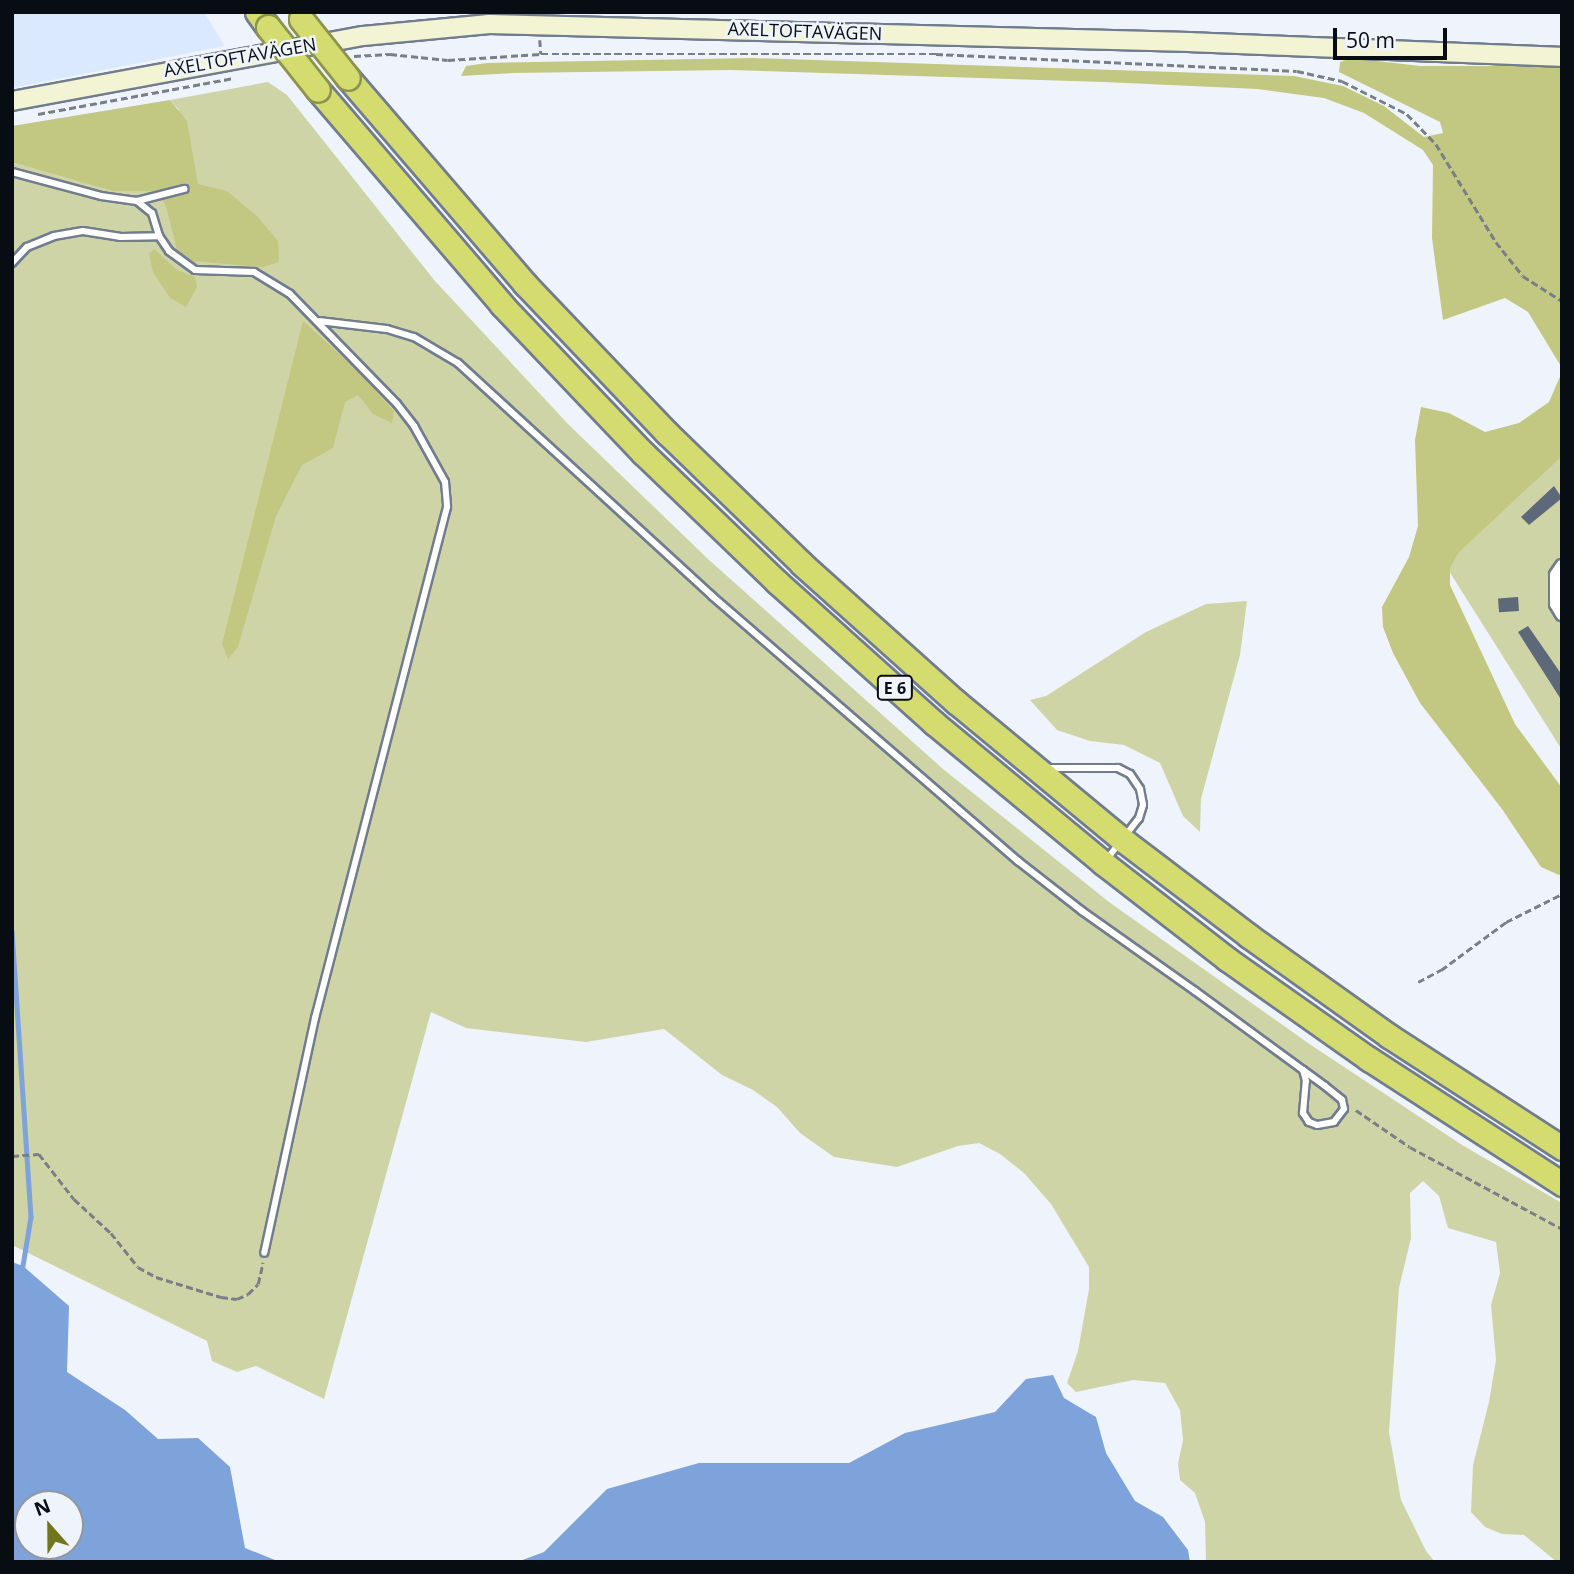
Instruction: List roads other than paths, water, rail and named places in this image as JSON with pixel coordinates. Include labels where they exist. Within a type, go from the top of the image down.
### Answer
[{"type":"highway","name":"E 6","points":[[299,16],[350,67],[526,284],[667,433],[802,564],[1031,766],[1123,840],[1249,936],[1390,1036],[1562,1148]]},
{"type":"highway","name":"E 6","points":[[263,20],[318,90],[502,304],[643,453],[777,582],[933,723],[1103,863],[1227,959],[1369,1059],[1562,1184]]},
{"type":"main road","name":"AXELTOFTAVÄGEN","points":[[12,101],[363,36],[489,24],[1189,42],[1562,57]]},
{"type":"street","points":[[1562,566],[1556,575],[1556,604],[1562,614]]},
{"type":"lane","points":[[12,172],[102,196],[137,201],[184,189]]},
{"type":"lane","points":[[137,201],[152,213],[159,236],[178,260],[195,270],[239,270],[269,278],[319,321],[414,426],[445,482],[447,507],[315,1018],[264,1253]]},
{"type":"lane","points":[[12,263],[27,247],[54,236],[83,231],[120,237],[159,236]]},
{"type":"lane","points":[[319,321],[387,329],[405,334],[438,349],[458,363],[712,596],[1018,861],[1082,911],[1303,1070],[1342,1100],[1344,1109],[1334,1122],[1325,1126],[1309,1122],[1303,1112],[1306,1081],[1303,1070]]},
{"type":"lane","points":[[1031,766],[1068,770],[1118,768],[1130,774],[1140,789],[1143,805],[1139,818],[1103,863]]},
{"type":"water","points":[[12,1262],[23,1266],[69,1306],[67,1372],[125,1410],[158,1439],[198,1438],[230,1467],[245,1548],[280,1562],[12,1562]]},
{"type":"water","points":[[1053,1375],[1064,1398],[1096,1417],[1106,1453],[1135,1501],[1163,1517],[1188,1550],[1190,1562],[517,1562],[544,1552],[607,1489],[699,1463],[849,1463],[905,1433],[995,1412],[1026,1379]]},
{"type":"waterway","points":[[12,931],[31,1217],[23,1266]]}]
